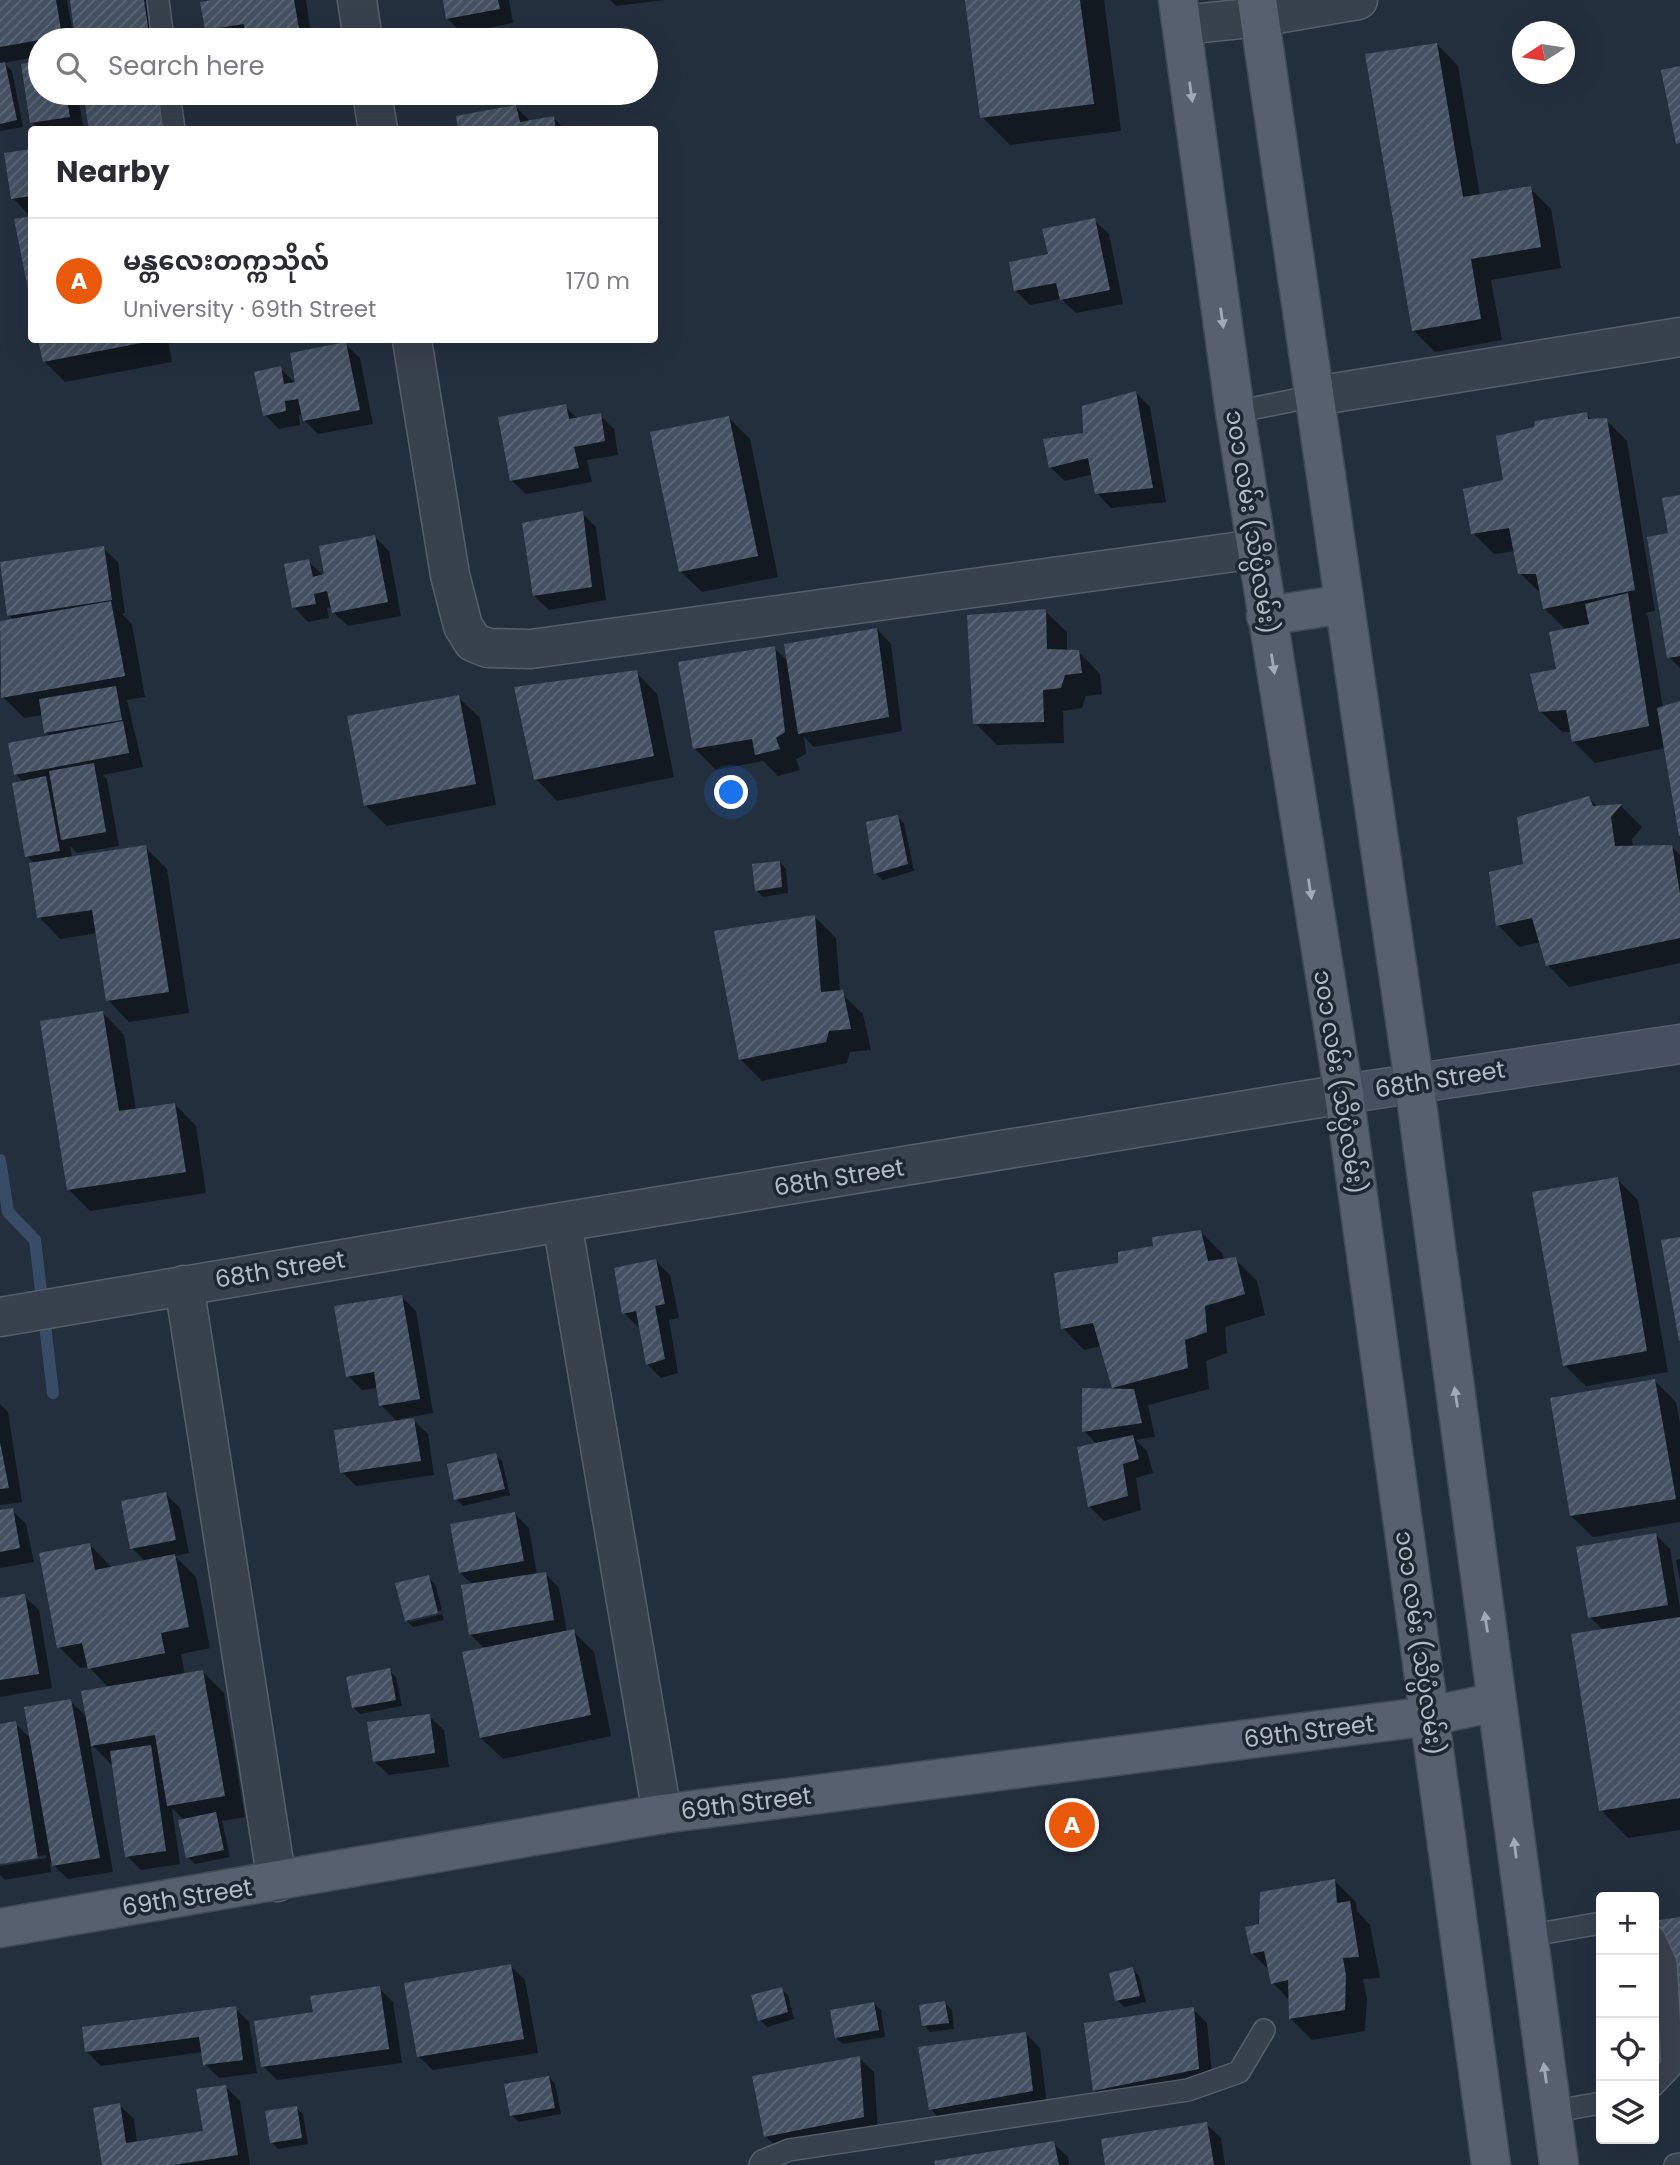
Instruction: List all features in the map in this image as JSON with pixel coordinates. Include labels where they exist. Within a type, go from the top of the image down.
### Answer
[{"type":"main road","points":[[1258,8],[1414,1082],[1559,2165]]},
{"type":"main road","name":"၁၀၁ လမ်း (သိပ္ပံလမ်း)","points":[[1180,12],[1235,412],[1343,1094],[1492,2165]]},
{"type":"main road","points":[[1266,616],[1344,604]]},
{"type":"main road","name":"68th Street","points":[[1343,1094],[1680,1044]]},
{"type":"main road","name":"69th Street","points":[[0,1928],[662,1814],[1430,1716],[1496,1702]]},
{"type":"street","points":[[356,0],[361,28]]},
{"type":"street","points":[[1180,12],[1359,0]]},
{"type":"street","points":[[374,105],[377,126]]},
{"type":"street","points":[[1315,396],[1680,337]]},
{"type":"street","points":[[412,343],[450,575],[463,626],[473,642],[488,648],[544,647],[1256,549]]},
{"type":"street","name":"68th Street","points":[[0,1317],[1343,1094]]},
{"type":"street","points":[[562,1222],[662,1814]]},
{"type":"street","points":[[184,1285],[277,1882]]},
{"type":"lane","points":[[158,0],[162,28]]},
{"type":"lane","points":[[171,105],[173,126]]},
{"type":"lane","points":[[1235,412],[1315,396]]},
{"type":"lane","points":[[1527,1936],[1596,1924]]},
{"type":"lane","points":[[1658,2081],[1672,2066],[1666,1963],[1659,1948]]},
{"type":"lane","points":[[760,2165],[762,2161],[789,2150],[1188,2090],[1239,2072],[1264,2029]]},
{"type":"lane","points":[[1550,2112],[1596,2103]]},
{"type":"building","points":[[0,0],[56,0],[61,28],[28,28],[28,42],[0,47]]},
{"type":"building","points":[[70,0],[144,0],[148,28],[74,28]]},
{"type":"building","points":[[294,0],[299,28],[244,28],[244,24],[205,28],[200,2]]},
{"type":"building","points":[[443,0],[498,0],[500,9],[446,19]]},
{"type":"building","points":[[965,0],[1080,0],[1094,104],[980,118]]},
{"type":"building","points":[[1437,43],[1463,197],[1531,186],[1541,247],[1471,259],[1481,319],[1412,331],[1365,54]]},
{"type":"building","points":[[5,62],[17,120],[0,124],[0,63]]},
{"type":"building","points":[[28,63],[28,105],[68,105],[70,117],[30,123],[21,64]]},
{"type":"building","points":[[1680,66],[1680,143],[1676,144],[1661,70]]},
{"type":"building","points":[[85,105],[159,105],[162,126],[88,126]]},
{"type":"building","points":[[516,105],[520,122],[554,116],[555,126],[457,126],[456,116]]},
{"type":"building","points":[[28,150],[28,197],[11,199],[4,153]]},
{"type":"building","points":[[28,217],[28,289],[14,219]]},
{"type":"building","points":[[1095,218],[1110,290],[1060,300],[1056,283],[1014,291],[1009,262],[1048,254],[1042,229]]},
{"type":"building","points":[[39,343],[141,343],[43,362]]},
{"type":"building","points":[[346,343],[360,410],[303,421],[298,399],[285,401],[286,411],[263,416],[254,372],[281,366],[284,384],[295,382],[290,353]]},
{"type":"building","points":[[1136,391],[1153,488],[1095,494],[1088,458],[1049,468],[1043,439],[1083,433],[1082,406]]},
{"type":"building","points":[[566,404],[569,419],[601,413],[605,441],[574,447],[579,468],[510,481],[498,417]]},
{"type":"building","points":[[1587,412],[1588,419],[1607,418],[1635,590],[1543,609],[1536,574],[1518,574],[1509,528],[1471,534],[1463,489],[1503,480],[1496,436],[1534,427],[1535,421]]},
{"type":"building","points":[[729,416],[758,556],[679,572],[650,432]]},
{"type":"building","points":[[1680,495],[1680,656],[1667,658],[1647,537],[1668,533],[1662,498]]},
{"type":"building","points":[[583,511],[592,587],[533,596],[522,523]]},
{"type":"building","points":[[375,535],[388,602],[332,613],[327,591],[314,594],[316,604],[292,608],[284,564],[309,559],[313,577],[324,574],[319,546]]},
{"type":"building","points":[[104,546],[112,600],[7,616],[0,562]]},
{"type":"building","points":[[1628,593],[1649,726],[1572,742],[1566,710],[1539,712],[1530,674],[1556,669],[1549,632],[1589,624],[1585,604]]},
{"type":"building","points":[[111,601],[125,676],[1,698],[0,621]]},
{"type":"building","points":[[1046,609],[1047,649],[1079,650],[1082,673],[1065,675],[1061,688],[1043,690],[1044,722],[973,724],[967,615]]},
{"type":"building","points":[[877,628],[889,717],[798,734],[784,644]]},
{"type":"building","points":[[775,646],[785,732],[776,738],[780,749],[755,755],[752,739],[693,749],[678,662]]},
{"type":"building","points":[[637,670],[654,756],[534,780],[514,687]]},
{"type":"building","points":[[116,686],[122,720],[44,733],[39,699]]},
{"type":"building","points":[[459,695],[476,784],[364,806],[347,716]]},
{"type":"building","points":[[1680,701],[1680,836],[1679,836],[1657,708]]},
{"type":"building","points":[[123,721],[129,753],[14,775],[8,743]]},
{"type":"building","points":[[94,763],[106,832],[61,840],[49,771]]},
{"type":"building","points":[[46,776],[60,851],[25,857],[12,783]]},
{"type":"building","points":[[1589,796],[1593,806],[1622,804],[1611,817],[1615,846],[1672,845],[1680,894],[1680,938],[1546,966],[1532,918],[1496,926],[1489,872],[1523,864],[1517,817]]},
{"type":"building","points":[[898,815],[908,864],[874,874],[866,822]]},
{"type":"building","points":[[146,845],[169,992],[106,1001],[92,910],[37,918],[29,863]]},
{"type":"building","points":[[780,861],[782,887],[755,891],[752,864]]},
{"type":"building","points":[[815,915],[821,992],[843,990],[851,1029],[829,1031],[826,1042],[739,1060],[714,931]]},
{"type":"building","points":[[103,1011],[119,1111],[175,1103],[186,1172],[67,1190],[40,1021]]},
{"type":"building","points":[[1618,1177],[1647,1351],[1563,1366],[1532,1192]]},
{"type":"building","points":[[1201,1230],[1208,1261],[1236,1257],[1245,1294],[1205,1306],[1207,1332],[1185,1340],[1188,1368],[1112,1388],[1093,1323],[1061,1329],[1054,1273],[1118,1263],[1118,1252],[1153,1246],[1152,1237]]},
{"type":"building","points":[[1680,1237],[1680,1340],[1679,1341],[1661,1240]]},
{"type":"building","points":[[656,1259],[665,1304],[655,1306],[665,1359],[646,1365],[636,1311],[622,1314],[614,1268]]},
{"type":"building","points":[[402,1295],[420,1399],[379,1406],[374,1372],[346,1377],[334,1306]]},
{"type":"building","points":[[1655,1379],[1676,1499],[1570,1516],[1550,1398]]},
{"type":"building","points":[[1082,1388],[1134,1389],[1142,1423],[1082,1432]]},
{"type":"building","points":[[414,1418],[421,1461],[340,1473],[334,1430]]},
{"type":"building","points":[[1133,1435],[1139,1459],[1123,1464],[1128,1496],[1088,1507],[1077,1447]]},
{"type":"building","points":[[0,1442],[9,1488],[0,1489]]},
{"type":"building","points":[[496,1453],[505,1489],[454,1500],[447,1464]]},
{"type":"building","points":[[166,1492],[176,1540],[130,1549],[121,1501]]},
{"type":"building","points":[[13,1508],[20,1548],[0,1552],[0,1510]]},
{"type":"building","points":[[515,1512],[524,1561],[459,1573],[450,1524]]},
{"type":"building","points":[[1656,1533],[1668,1605],[1588,1618],[1576,1547]]},
{"type":"building","points":[[90,1543],[95,1570],[175,1554],[189,1627],[161,1633],[165,1653],[88,1669],[82,1643],[57,1648],[39,1553]]},
{"type":"building","points":[[546,1572],[554,1620],[469,1635],[461,1585]]},
{"type":"building","points":[[429,1575],[438,1613],[405,1621],[395,1583]]},
{"type":"building","points":[[25,1594],[39,1674],[0,1680],[0,1598]]},
{"type":"building","points":[[1680,1617],[1680,1798],[1599,1811],[1571,1634]]},
{"type":"building","points":[[574,1629],[591,1715],[480,1738],[462,1652]]},
{"type":"building","points":[[390,1668],[396,1700],[352,1708],[346,1677]]},
{"type":"building","points":[[203,1670],[225,1796],[167,1806],[155,1735],[91,1746],[81,1691]]},
{"type":"building","points":[[71,1699],[100,1858],[52,1866],[24,1707]]},
{"type":"building","points":[[430,1714],[435,1753],[373,1762],[367,1722]]},
{"type":"building","points":[[16,1721],[38,1858],[0,1864],[0,1724]]},
{"type":"building","points":[[151,1745],[166,1851],[125,1857],[110,1751]]},
{"type":"building","points":[[216,1812],[224,1850],[186,1858],[178,1820]]},
{"type":"building","points":[[1335,1879],[1337,1903],[1350,1901],[1359,1957],[1343,1958],[1346,1976],[1345,2010],[1289,2019],[1288,1980],[1271,1984],[1264,1951],[1251,1954],[1245,1927],[1259,1924],[1260,1892]]},
{"type":"building","points":[[1680,1917],[1680,2066],[1659,2069],[1659,1955],[1659,1920]]},
{"type":"building","points":[[511,1964],[524,2039],[417,2057],[404,1983]]},
{"type":"building","points":[[1133,1967],[1140,1996],[1115,2001],[1109,1973]]},
{"type":"building","points":[[380,1986],[389,2049],[261,2067],[254,2021],[313,2012],[310,1996]]},
{"type":"building","points":[[782,1987],[788,2012],[758,2021],[751,1995]]},
{"type":"building","points":[[945,2001],[949,2023],[922,2026],[919,2005]]},
{"type":"building","points":[[874,2002],[879,2030],[835,2038],[830,2010]]},
{"type":"building","points":[[236,2006],[243,2060],[203,2065],[199,2037],[85,2052],[82,2027]]},
{"type":"building","points":[[1194,2007],[1199,2069],[1093,2091],[1084,2023]]},
{"type":"building","points":[[1026,2032],[1033,2091],[929,2110],[918,2047]]},
{"type":"building","points":[[860,2056],[864,2117],[764,2137],[752,2076]]},
{"type":"building","points":[[549,2076],[555,2108],[510,2116],[504,2084]]},
{"type":"building","points":[[226,2085],[238,2155],[173,2165],[102,2165],[93,2108],[120,2103],[126,2143],[203,2131],[196,2089]]},
{"type":"building","points":[[297,2106],[302,2138],[270,2143],[265,2111]]},
{"type":"building","points":[[1207,2122],[1214,2165],[1105,2165],[1101,2139]]},
{"type":"building","points":[[1054,2141],[1059,2165],[935,2165],[934,2161]]},
{"type":"waterway","points":[[0,1160],[8,1212],[35,1240],[53,1393]]},
{"type":"place","name":"မန္တလေးတက္ကသိုလ်","points":[[1072,1825]]}]
